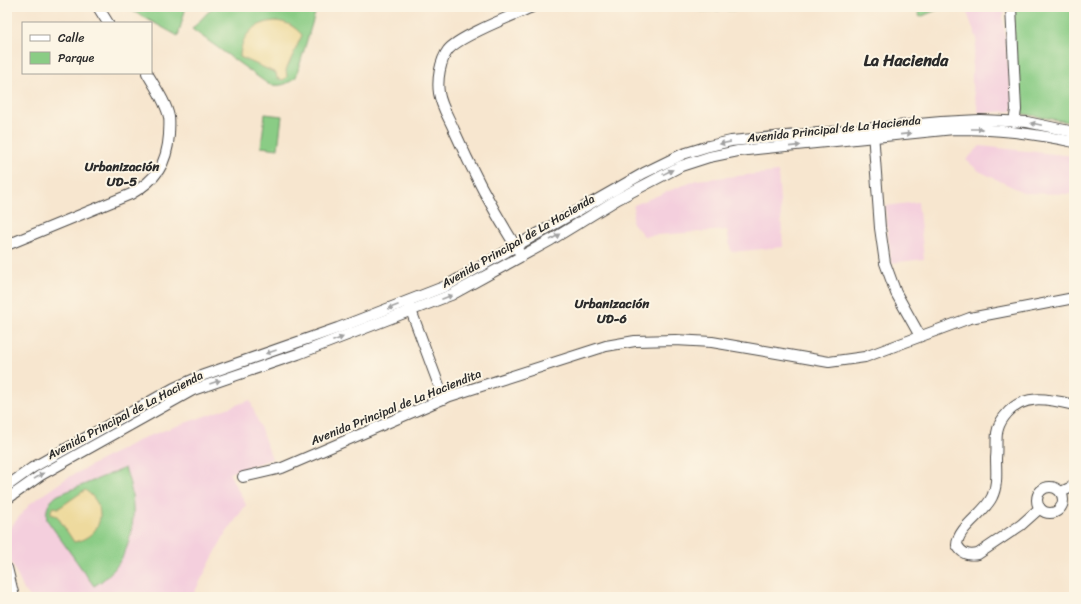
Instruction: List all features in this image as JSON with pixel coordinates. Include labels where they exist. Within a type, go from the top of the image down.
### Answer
[{"type":"street","points":[[98,7],[107,22]]},
{"type":"street","points":[[522,256],[515,246],[460,145],[443,107],[439,95],[438,80],[441,65],[448,50],[460,40],[532,7]]},
{"type":"street","points":[[1011,7],[1016,110],[1014,122]]},
{"type":"street","points":[[7,245],[131,194],[146,186],[155,176],[163,163],[168,147],[169,118],[147,74]]},
{"type":"street","name":"Avenida Principal de La Hacienda","points":[[7,486],[32,468],[174,388],[201,376],[409,306],[451,295],[522,256],[618,199],[671,171],[709,157],[956,121],[1028,122],[1074,132]]},
{"type":"street","name":"Avenida Principal de La Hacienda","points":[[7,499],[41,475],[193,390],[298,354],[409,306],[462,278],[611,190],[683,154],[731,141],[981,129],[1025,132],[1074,142]]},
{"type":"street","points":[[873,133],[880,228],[885,263],[896,293],[920,336]]},
{"type":"street","points":[[611,190],[618,199]]},
{"type":"street","name":"Avenida Principal de La Haciendita","points":[[243,477],[282,468],[444,399],[606,346],[635,342],[675,340],[712,342],[829,362],[864,357],[970,318],[1074,298]]},
{"type":"street","points":[[409,306],[444,399]]},
{"type":"street","points":[[1040,508],[1021,525],[978,554],[970,556],[964,554],[957,545],[961,532],[980,515],[992,497],[996,482],[997,432],[1001,422],[1009,410],[1018,403],[1042,399],[1074,405]]},
{"type":"street","points":[[1061,492],[1074,486]]},
{"type":"street","points":[[1052,487],[1061,492],[1064,502],[1059,511],[1049,514],[1040,508],[1037,498],[1042,490],[1052,487]]},
{"type":"street","points":[[7,568],[14,597]]},
{"type":"shaded area","points":[[965,7],[1006,7],[1003,17],[1013,111],[979,113],[972,86],[972,66],[977,39]]},
{"type":"shaded area","points":[[980,146],[1074,156],[1074,194],[1025,193],[979,171],[966,160]]},
{"type":"shaded area","points":[[778,172],[783,247],[731,252],[727,230],[644,236],[632,222],[634,205],[696,180]]},
{"type":"shaded area","points":[[918,202],[924,259],[891,263],[885,206]]},
{"type":"shaded area","points":[[250,400],[272,459],[229,473],[246,505],[224,536],[192,597],[31,597],[25,592],[7,553],[7,531],[31,503],[67,478],[143,438]]},
{"type":"green space","points":[[130,7],[186,7],[178,36],[129,9]]},
{"type":"green space","points":[[213,7],[317,7],[296,77],[283,85],[268,84],[192,29]]},
{"type":"green space","points":[[701,7],[735,7],[735,10],[701,11]]},
{"type":"green space","points":[[916,7],[944,7],[920,17]]},
{"type":"green space","points":[[1012,7],[1074,7],[1074,123],[1018,113]]},
{"type":"green space","points":[[265,114],[282,116],[278,149],[261,147]]},
{"type":"green space","points":[[125,468],[133,500],[131,534],[126,549],[118,564],[108,576],[94,586],[47,520],[47,509],[52,500],[58,495]]},
{"type":"sand","points":[[275,21],[290,25],[302,35],[286,70],[287,77],[283,80],[277,78],[276,73],[240,57],[243,42],[246,36],[255,27]]},
{"type":"sand","points":[[85,490],[93,497],[98,505],[100,513],[99,520],[96,528],[91,534],[84,539],[74,542],[57,516],[51,514],[51,510],[53,507],[59,508]]},
{"type":"district","name":"La Hacienda","points":[[906,60]]},
{"type":"district","name":"Urbanización UD-5","points":[[122,174]]},
{"type":"district","name":"Urbanización UD-6","points":[[612,310]]}]
